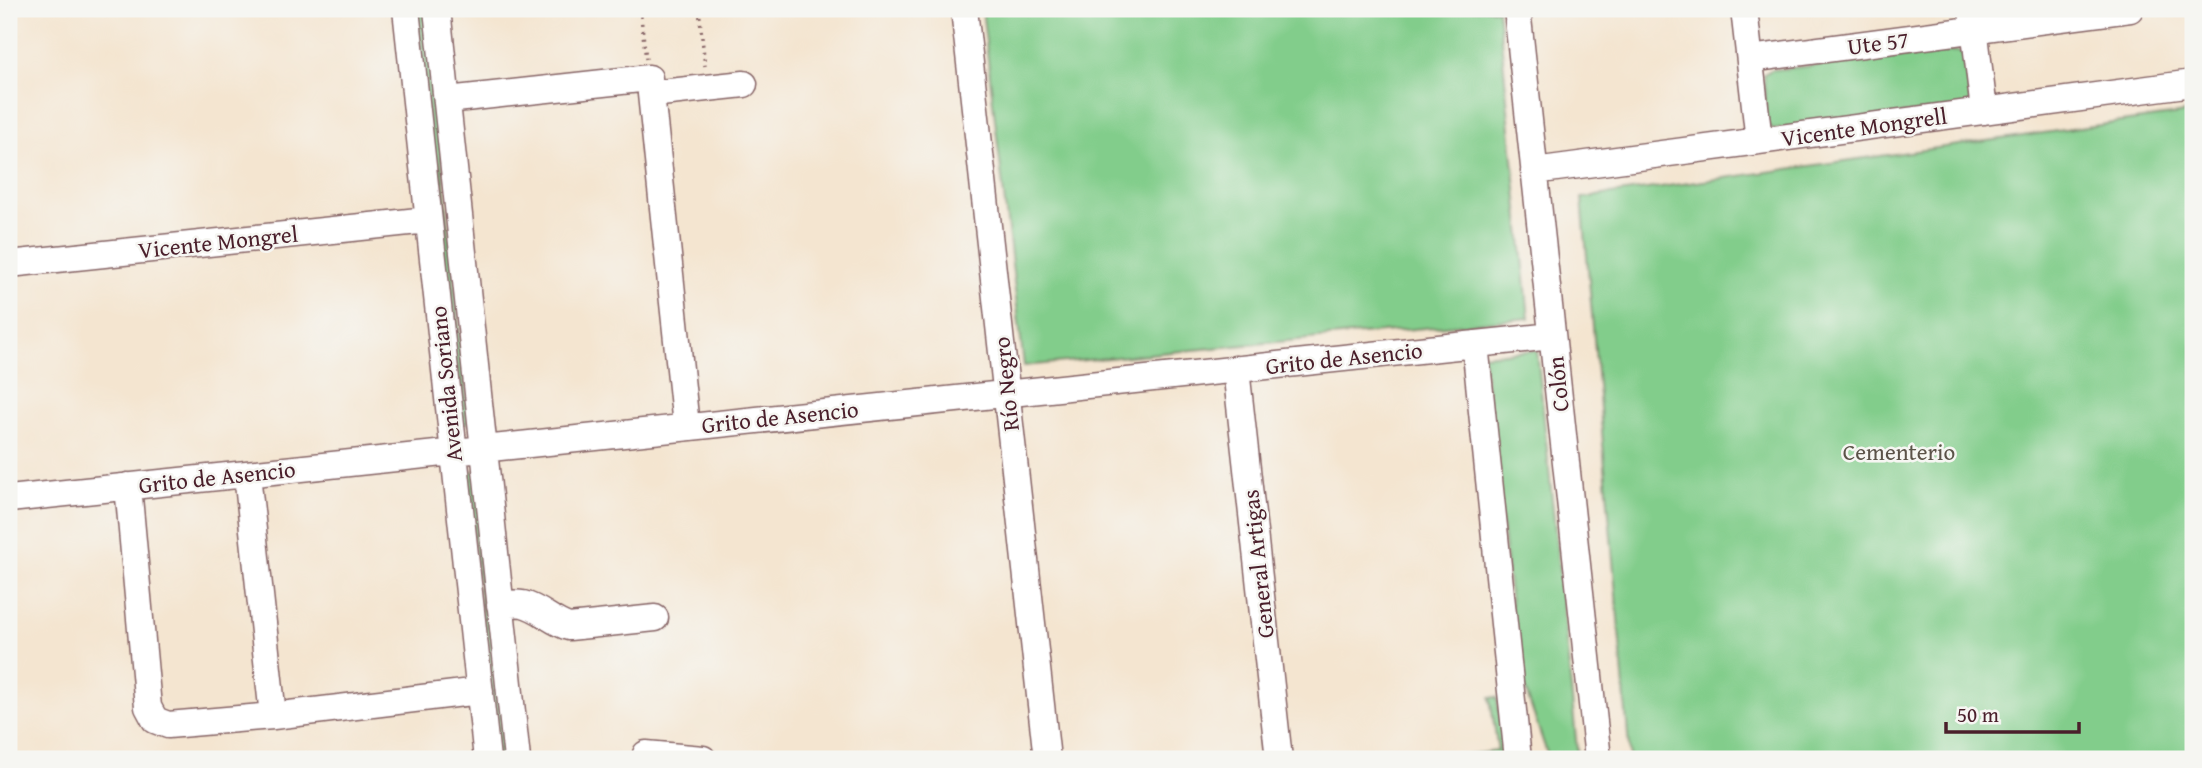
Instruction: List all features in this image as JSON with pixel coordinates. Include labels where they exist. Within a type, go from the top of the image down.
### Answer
[{"type":"street","name":"Avenida Soriano","points":[[406,9],[487,759]]},
{"type":"street","name":"Avenida Soriano","points":[[437,9],[517,759]]},
{"type":"street","name":"Río Negro","points":[[964,9],[1047,759]]},
{"type":"street","name":"Colón","points":[[1517,9],[1598,759]]},
{"type":"street","points":[[1744,9],[1759,141]]},
{"type":"street","name":"Ute 57","points":[[1749,59],[1974,20],[2130,9]]},
{"type":"street","points":[[1974,20],[1984,111]]},
{"type":"street","points":[[447,100],[649,78]]},
{"type":"street","name":"Vicente Mongrell","points":[[1534,171],[2193,83]]},
{"type":"street","points":[[686,426],[651,94],[744,84]]},
{"type":"street","name":"Vicente Mongrel","points":[[9,264],[428,220]]},
{"type":"street","name":"Grito de Asencio","points":[[9,499],[1552,336]]},
{"type":"street","points":[[1475,344],[1518,759]]},
{"type":"street","name":"General Artigas","points":[[1236,369],[1279,759]]},
{"type":"street","points":[[247,474],[273,716]]},
{"type":"street","points":[[128,486],[148,707],[155,720],[168,725],[273,716],[480,691]]},
{"type":"street","points":[[500,605],[522,604],[556,623],[569,627],[654,618]]},
{"type":"street","points":[[646,754],[703,759]]},
{"type":"path","points":[[639,9],[649,78]]},
{"type":"path","points":[[699,9],[707,88]]},
{"type":"green space","points":[[417,9],[426,9],[469,423],[460,424]]},
{"type":"green space","points":[[982,9],[1498,9],[1529,318],[1024,366]]},
{"type":"green space","points":[[1957,51],[1965,53],[1971,106],[1773,130],[1766,123],[1764,74],[1771,70]]},
{"type":"green space","name":"Cementerio","points":[[2193,112],[2193,759],[1630,759],[1582,198]]},
{"type":"green space","points":[[1537,350],[1578,759],[1549,759],[1518,668],[1483,355]]},
{"type":"green space","points":[[478,471],[508,759],[497,759],[467,472]]},
{"type":"green space","points":[[1497,697],[1505,759],[1451,759],[1498,751],[1490,698]]}]
